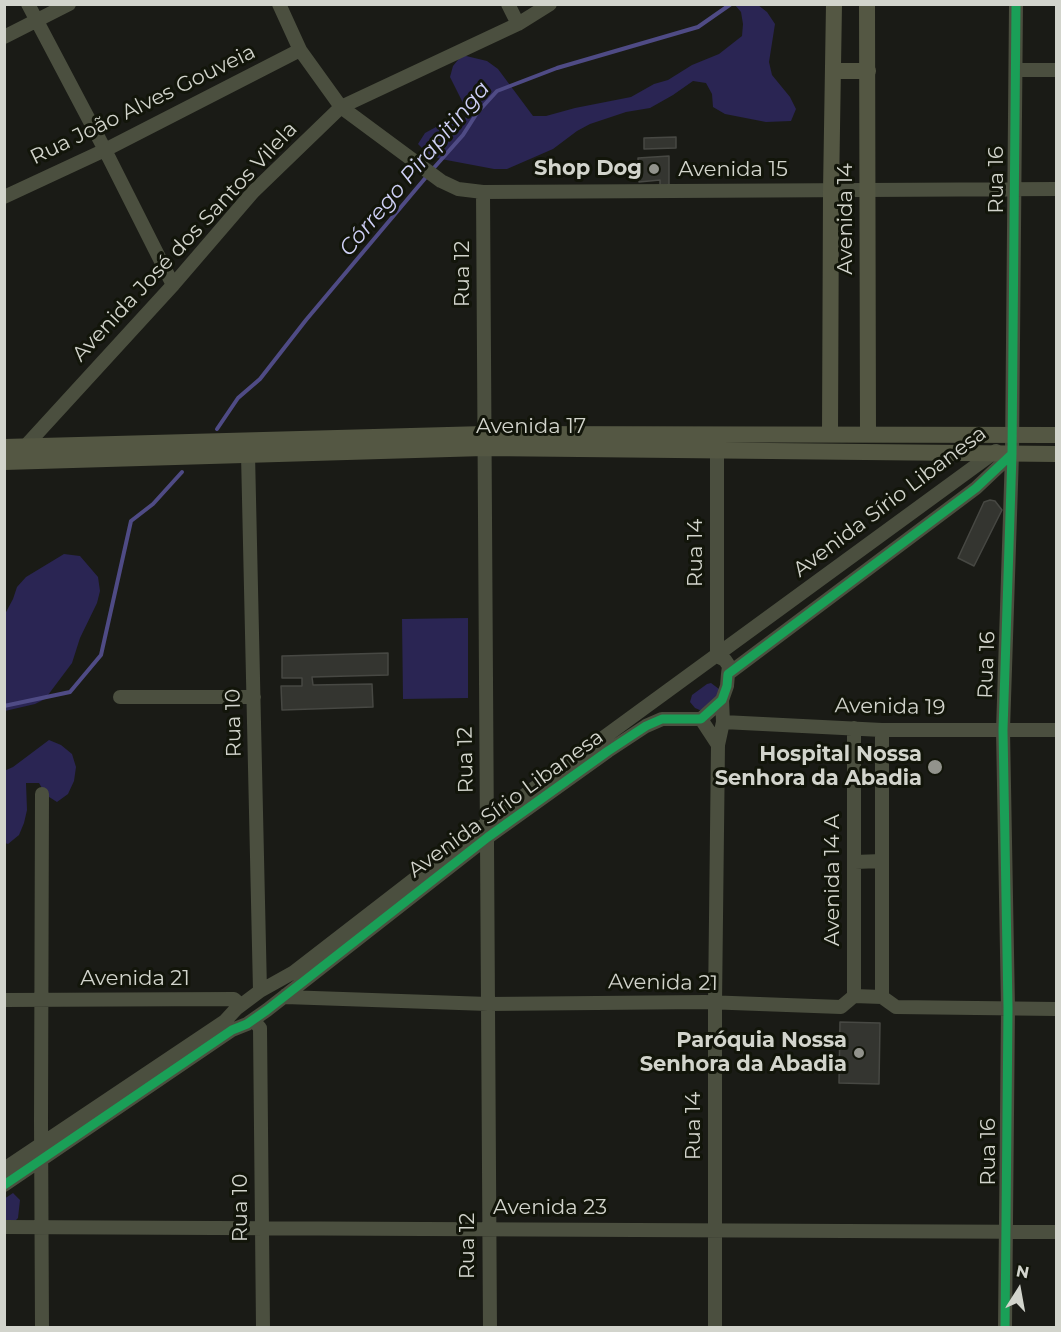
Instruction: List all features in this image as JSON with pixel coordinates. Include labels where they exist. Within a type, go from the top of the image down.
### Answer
[{"type":"main road","name":"Avenida 14","points":[[830,434],[834,4]]},
{"type":"main road","name":"Avenida 14","points":[[867,4],[868,434]]},
{"type":"main road","points":[[833,71],[868,71]]},
{"type":"main road","name":"Avenida 17","points":[[5,459],[607,436],[1056,435]]},
{"type":"main road","name":"Avenida 17","points":[[484,441],[717,451],[1056,454]]},
{"type":"main road","name":"Avenida 17","points":[[5,459],[26,446],[246,448]]},
{"type":"street","points":[[28,4],[173,285]]},
{"type":"street","points":[[4,37],[69,4]]},
{"type":"street","name":"Avenida 15","points":[[279,4],[300,50],[341,107],[441,181],[458,189],[483,192],[869,192],[1056,189]]},
{"type":"street","points":[[508,4],[518,24]]},
{"type":"street","name":"Avenida José dos Santos Vilela","points":[[26,446],[173,285],[254,192],[341,107],[518,24],[550,4]]},
{"type":"street","name":"Rua 16","points":[[1005,1328],[1008,1008],[1003,730],[1012,454],[1016,4]]},
{"type":"street","name":"Rua João Alves Gouveia","points":[[4,197],[105,150],[300,50]]},
{"type":"street","points":[[1016,70],[1056,70]]},
{"type":"street","name":"Rua 12","points":[[483,192],[489,1328]]},
{"type":"street","name":"Avenida Sírio Libanesa","points":[[4,1185],[41,1151],[225,1021],[260,991],[294,972],[488,822],[994,452],[1012,435]]},
{"type":"street","name":"Rua 10","points":[[246,448],[260,991]]},
{"type":"street","name":"Rua 14","points":[[717,451],[717,656]]},
{"type":"street","name":"Avenida Sírio Libanesa","points":[[728,674],[976,489],[1012,454]]},
{"type":"street","points":[[717,656],[725,660],[729,666],[727,686],[722,700],[701,719],[718,745]]},
{"type":"street","points":[[667,692],[663,704],[668,714],[676,719]]},
{"type":"street","points":[[120,697],[254,697]]},
{"type":"street","name":"Rua 14","points":[[715,1328],[715,1004],[718,745],[723,722],[722,700]]},
{"type":"street","name":"Avenida Sírio Libanesa","points":[[4,1169],[41,1151],[231,1030],[253,1020],[488,837],[646,726],[662,719],[692,721],[701,719]]},
{"type":"street","name":"Avenida 19","points":[[723,722],[882,729],[1056,730]]},
{"type":"street","name":"Avenida 14 A","points":[[854,728],[854,996]]},
{"type":"street","points":[[882,729],[882,997]]},
{"type":"street","points":[[42,794],[42,1328]]},
{"type":"street","points":[[855,862],[882,861]]},
{"type":"street","points":[[275,982],[285,986],[285,997]]},
{"type":"street","name":"Avenida 21","points":[[285,997],[488,1004],[705,1002],[841,1006],[854,996],[882,997],[896,1007],[1056,1009]]},
{"type":"street","name":"Avenida 21","points":[[4,1000],[234,999],[241,1005]]},
{"type":"street","points":[[241,1005],[243,1016],[253,1020]]},
{"type":"street","name":"Rua 10","points":[[253,1020],[260,1028],[263,1328]]},
{"type":"street","name":"Avenida 23","points":[[4,1227],[1056,1232]]},
{"type":"shaded area","points":[[735,5],[758,5],[767,12],[775,24],[769,62],[772,75],[790,97],[796,109],[791,121],[766,122],[725,114],[713,107],[712,94],[706,83],[693,81],[650,108],[626,112],[590,124],[553,149],[507,169],[494,169],[441,159],[428,154],[418,144],[425,133],[436,127],[464,124],[467,111],[450,77],[453,66],[462,55],[487,61],[498,69],[533,116],[546,116],[631,97],[654,84],[668,80],[692,65],[719,54],[742,36],[741,12]]},
{"type":"shaded area","points":[[64,554],[80,556],[98,577],[100,591],[97,603],[80,638],[72,663],[45,699],[35,704],[5,711],[5,614],[17,587],[26,577]]},
{"type":"shaded area","points":[[468,618],[468,698],[403,699],[402,619]]},
{"type":"shaded area","points":[[711,683],[719,689],[720,694],[702,711],[695,708],[690,702],[692,695]]},
{"type":"shaded area","points":[[49,740],[61,745],[72,754],[76,767],[74,781],[68,794],[57,802],[46,795],[39,783],[26,783],[27,810],[24,823],[19,835],[8,844],[5,843],[4,771],[13,767]]},
{"type":"shaded area","points":[[13,1193],[20,1200],[18,1218],[15,1221],[5,1221],[4,1199]]},
{"type":"building","points":[[676,137],[676,148],[644,149],[644,138]]},
{"type":"building","name":"Shop Dog","points":[[669,156],[669,186],[660,187],[660,180],[639,182],[638,158]]},
{"type":"building","points":[[995,501],[1002,510],[974,566],[958,558],[984,502]]},
{"type":"building","points":[[388,653],[388,675],[312,677],[313,685],[372,684],[373,707],[282,710],[281,686],[302,686],[302,678],[282,678],[282,656]]},
{"type":"building","name":"Paróquia Nossa Senhora da Abadia","points":[[840,1022],[880,1023],[879,1084],[839,1083]]},
{"type":"waterway","name":"Córrego Pirapitinga","points":[[432,170],[497,91],[557,68],[698,27],[731,4]]},
{"type":"waterway","name":"Córrego Pirapitinga","points":[[217,429],[238,398],[260,379],[306,320],[427,176]]},
{"type":"waterway","name":"Córrego Pirapitinga","points":[[4,706],[70,692],[101,655],[131,521],[153,504],[182,472]]},
{"type":"cycle path","points":[[1005,1328],[1008,1008],[1003,730],[1012,454],[1016,4]]},
{"type":"cycle path","points":[[4,1185],[232,1030],[247,1024],[267,1010],[488,837],[608,751],[646,726],[662,719],[701,719],[722,700],[728,674],[976,488],[1012,454]]},
{"type":"place","name":"Shop Dog","points":[[654,169]]},
{"type":"place","name":"Hospital Nossa Senhora da Abadia","points":[[935,767]]},
{"type":"place","name":"Paróquia Nossa Senhora da Abadia","points":[[859,1053]]}]
